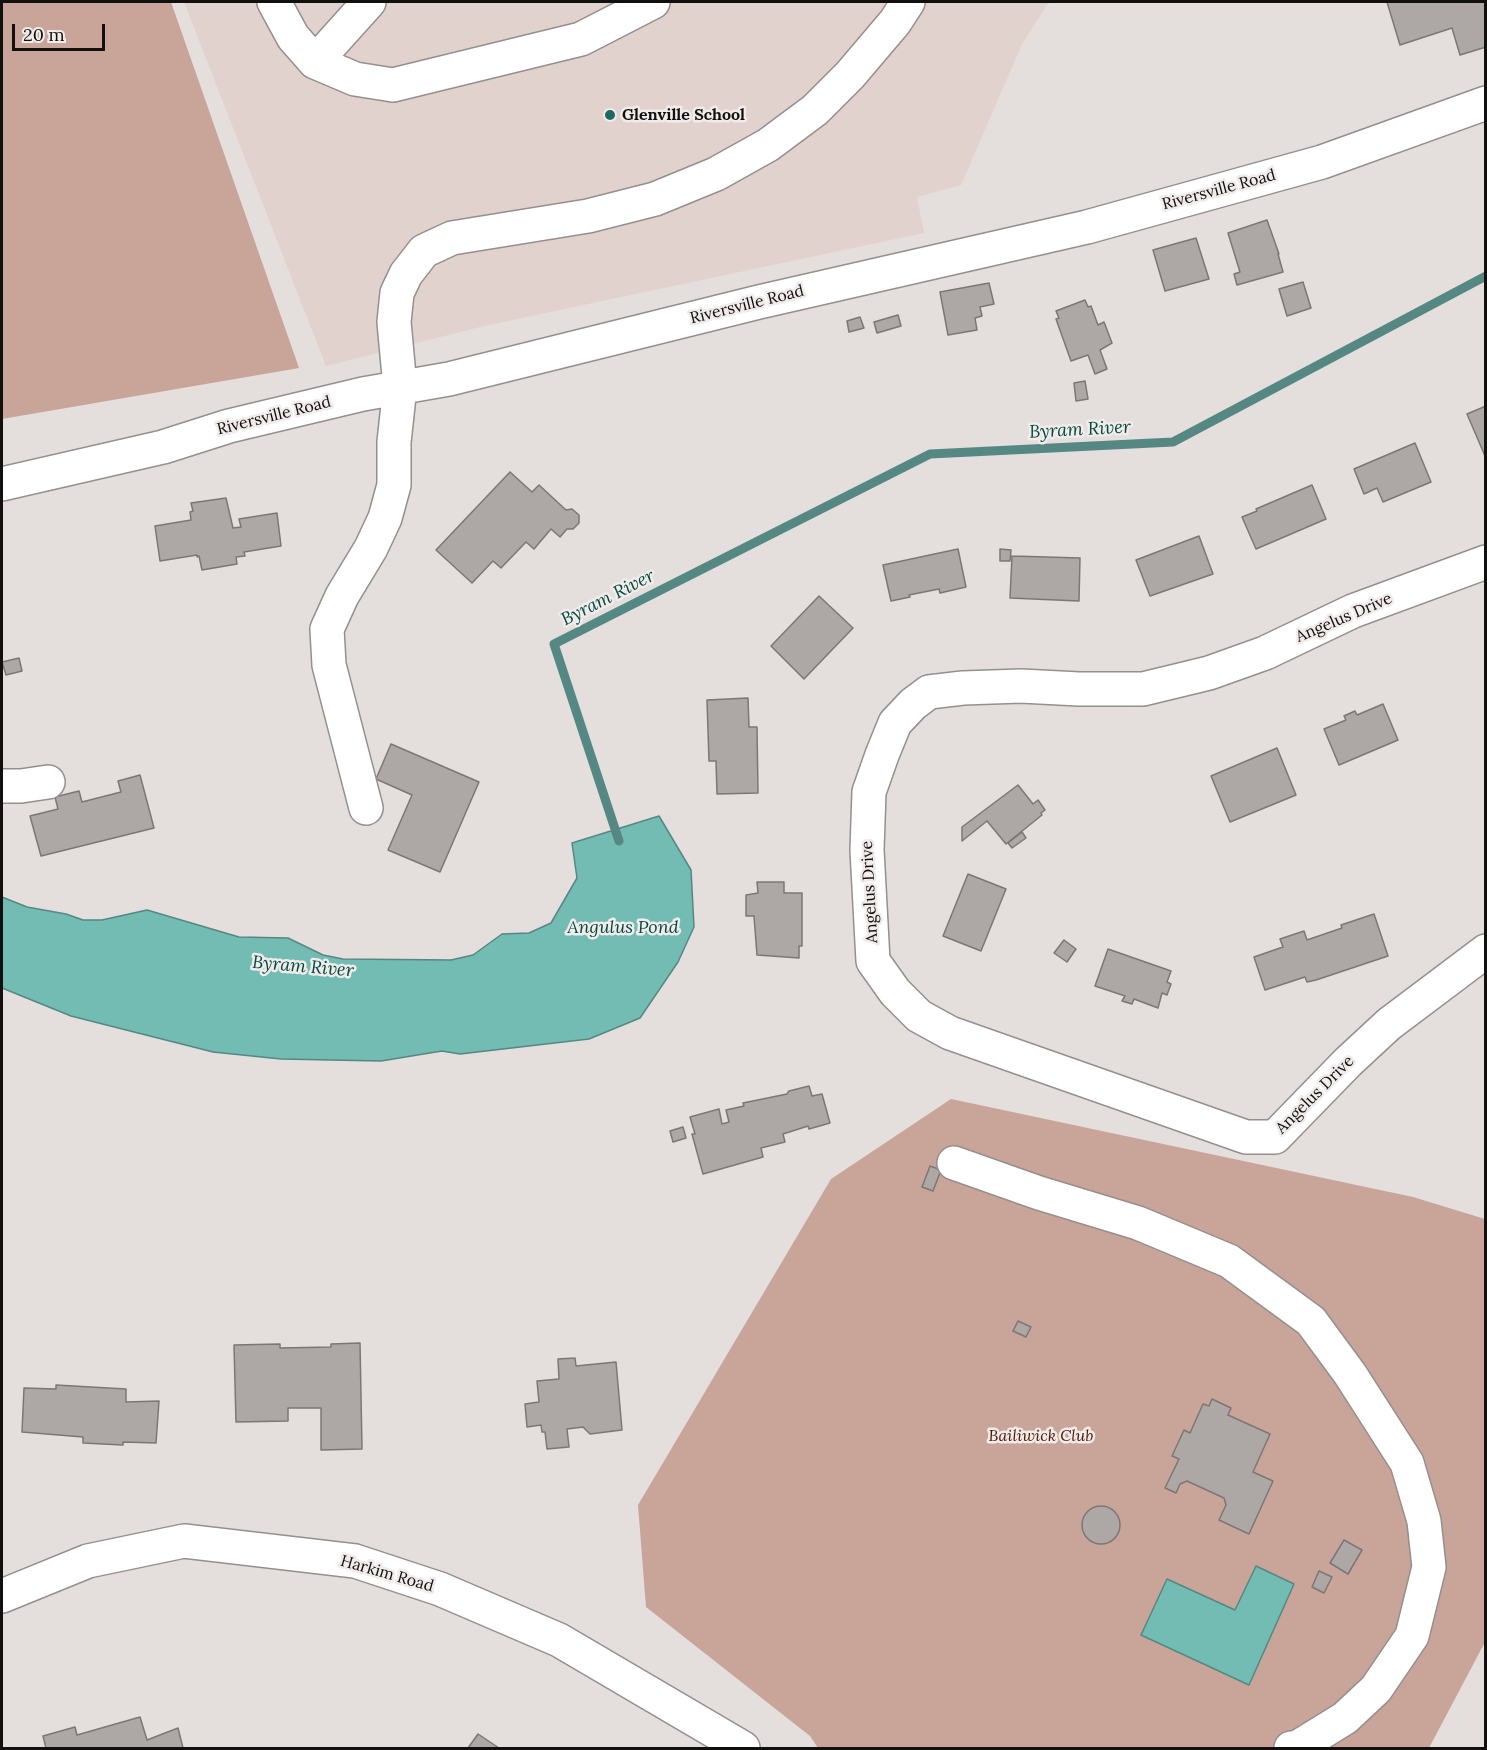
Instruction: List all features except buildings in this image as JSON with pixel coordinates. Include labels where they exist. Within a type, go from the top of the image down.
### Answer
[{"type":"street","points":[[274,2],[293,37],[315,62],[355,79],[393,85],[581,39],[653,2]]},
{"type":"street","points":[[315,62],[369,2]]},
{"type":"street","points":[[366,808],[328,665],[327,629],[342,596],[371,548],[385,518],[394,485],[394,442],[400,387],[394,322],[397,293],[406,274],[424,251],[452,237],[588,216],[655,199],[716,174],[768,145],[815,110],[850,75],[895,22],[908,2]]},
{"type":"street","name":"Riversville Road","points":[[2,484],[163,447],[229,426],[341,399],[449,379],[770,299],[1087,227],[1322,162],[1485,103]]},
{"type":"street","name":"Angelus Drive","points":[[1485,562],[1353,611],[1265,652],[1209,673],[1143,689],[1022,686],[963,688],[929,692],[913,704],[895,723],[882,755],[869,792],[867,850],[873,961],[895,992],[919,1016],[950,1033],[1246,1137],[1275,1137],[1348,1062],[1389,1024],[1485,951]]},
{"type":"street","points":[[2,786],[48,782]]},
{"type":"street","points":[[954,1163],[1039,1193],[1138,1223],[1229,1261],[1311,1322],[1350,1374],[1407,1463],[1424,1521],[1429,1567],[1412,1636],[1376,1689],[1345,1718],[1291,1749]]},
{"type":"street","name":"Harkim Road","points":[[2,1596],[88,1561],[184,1541],[355,1561],[440,1589],[559,1640],[743,1749]]},
{"type":"shaded area","name":"Glenville School","points":[[184,2],[1049,2],[1022,44],[961,185],[917,197],[924,233],[484,326],[326,366]]},
{"type":"green space","points":[[2,2],[171,2],[299,368],[2,419]]},
{"type":"green space","name":"Bailiwick Club","points":[[951,1099],[1413,1197],[1485,1219],[1485,1642],[1429,1748],[818,1748],[810,1736],[646,1607],[638,1505],[831,1179]]},
{"type":"water","name":"Angulus Pond","points":[[659,816],[691,870],[694,927],[678,962],[640,1018],[589,1039],[460,1054],[442,1051],[381,1061],[281,1059],[213,1052],[71,1016],[2,988],[2,897],[27,907],[66,914],[83,920],[102,920],[147,910],[239,937],[288,938],[323,955],[343,959],[451,960],[473,955],[502,934],[529,933],[551,923],[577,878],[572,843]]},
{"type":"water","points":[[1256,1566],[1294,1584],[1249,1685],[1141,1635],[1167,1579],[1235,1610]]},
{"type":"waterway","name":"Byram River","points":[[619,841],[554,644],[930,454],[1173,442],[1486,276]]},
{"type":"place","name":"Glenville School","points":[[610,115]]}]
